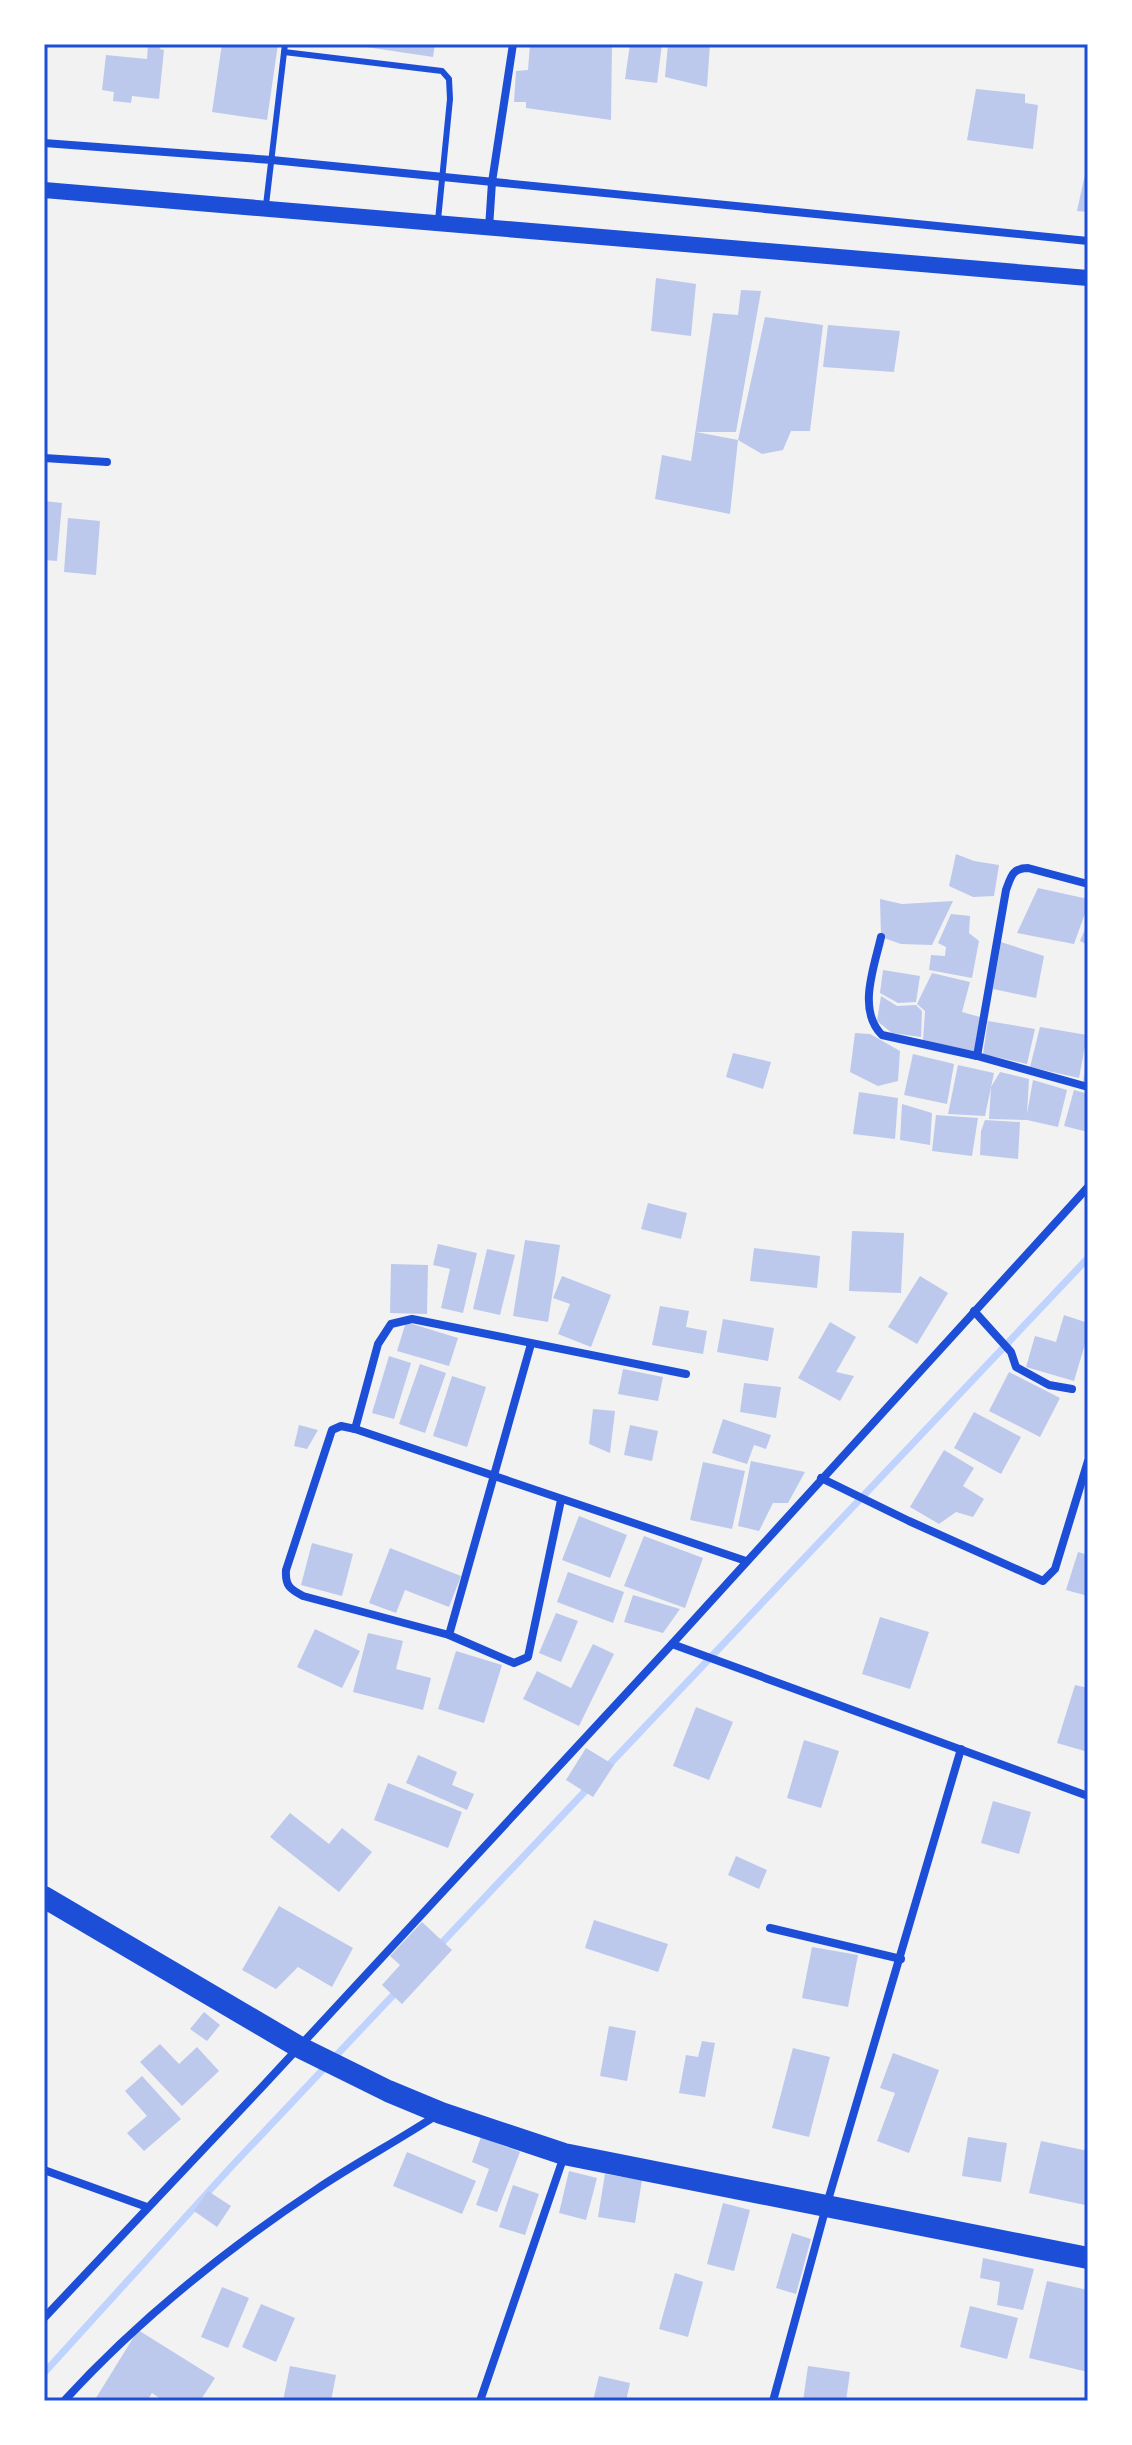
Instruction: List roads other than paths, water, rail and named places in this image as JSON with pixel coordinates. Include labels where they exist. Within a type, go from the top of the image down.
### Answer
[{"type":"highway","points":[[44,1897],[309,2052],[441,2113],[564,2154],[1088,2258]]},
{"type":"main road","points":[[44,190],[1088,278]]},
{"type":"street","points":[[489,228],[492,182],[513,44]]},
{"type":"street","points":[[44,143],[272,160],[1088,241]]},
{"type":"street","points":[[44,458],[107,462]]},
{"type":"street","points":[[977,1056],[1006,890],[1012,874],[1020,868],[1028,868],[1088,884]]},
{"type":"street","points":[[881,937],[868,999],[872,1025],[882,1035],[977,1056],[1088,1087]]},
{"type":"street","points":[[44,2318],[147,2207],[309,2052],[746,1561],[1088,1187]]},
{"type":"street","points":[[974,1311],[1011,1352],[1016,1367],[1049,1385],[1072,1389]]},
{"type":"street","points":[[355,1429],[378,1344],[391,1324],[412,1319],[686,1374]]},
{"type":"street","points":[[449,1635],[531,1344]]},
{"type":"street","points":[[561,1500],[526,1660],[514,1663],[449,1635],[303,1596],[289,1588],[286,1582],[286,1570],[332,1430],[341,1426],[746,1561]]},
{"type":"street","points":[[821,1478],[1043,1581],[1055,1569],[1088,1461]]},
{"type":"street","points":[[672,1644],[1088,1796]]},
{"type":"street","points":[[773,2401],[826,2207],[961,1749]]},
{"type":"street","points":[[770,1928],[901,1959]]},
{"type":"street","points":[[64,2401],[183,2286],[243,2240],[319,2187],[441,2113]]},
{"type":"street","points":[[480,2401],[564,2154]]},
{"type":"street","points":[[44,2170],[147,2207]]},
{"type":"lane","points":[[266,209],[285,48],[442,71],[449,79],[450,99],[437,224]]},
{"type":"waterway","points":[[606,1768],[1088,1258]]},
{"type":"waterway","points":[[436,1949],[590,1786]]},
{"type":"waterway","points":[[44,2373],[230,2168],[398,1990]]}]
